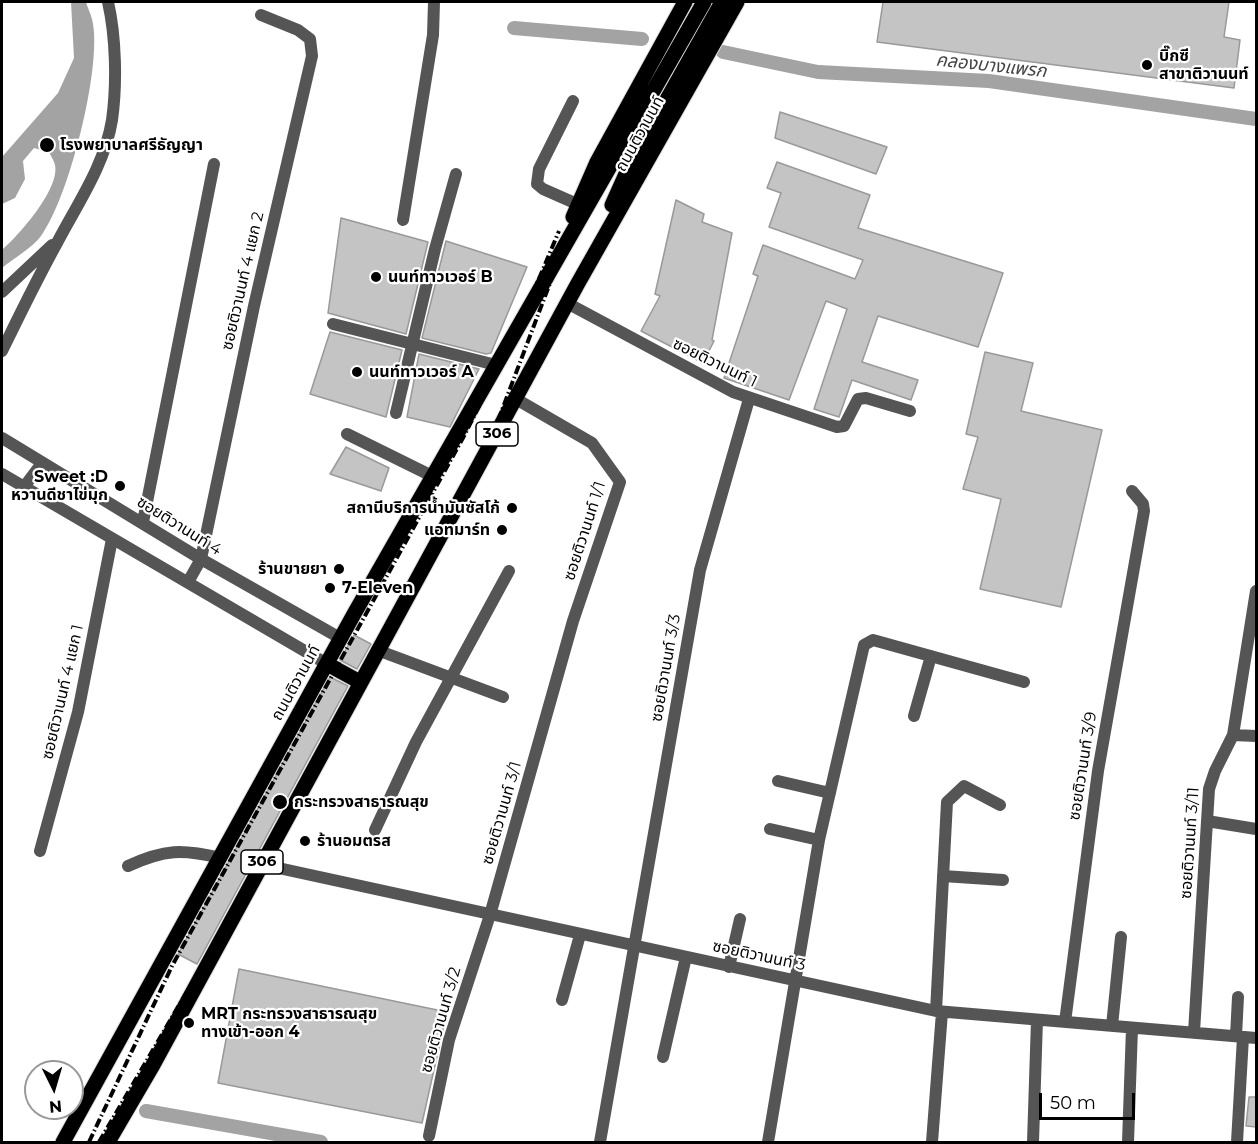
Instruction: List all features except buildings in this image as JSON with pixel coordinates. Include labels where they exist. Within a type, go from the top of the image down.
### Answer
[{"type":"main road","name":"ถนนติวานนท์","points":[[565,243],[577,204],[685,2]]},
{"type":"main road","name":"ถนนติวานนท์","points":[[63,1143],[118,1037],[221,858],[340,639],[704,2]]},
{"type":"main road","name":"ถนนติวานนท์","points":[[577,285],[630,165],[722,2]]},
{"type":"main road","name":"ถนนติวานนท์","points":[[108,1143],[567,303],[737,2]]},
{"type":"main road","points":[[327,664],[360,682]]},
{"type":"street","points":[[2,351],[97,168],[112,121],[114,29],[108,2]]},
{"type":"street","points":[[403,220],[433,35],[434,2]]},
{"type":"street","name":"ซอยติวานนท์ 4 แยก 2","points":[[188,582],[201,559],[254,306],[312,56],[310,39],[304,34],[261,15]]},
{"type":"street","points":[[573,102],[539,169],[537,184],[577,204]]},
{"type":"street","points":[[143,522],[214,164]]},
{"type":"street","points":[[396,413],[456,174]]},
{"type":"street","points":[[2,292],[59,238]]},
{"type":"street","name":"ซอยติวานนท์ 1","points":[[567,303],[749,399],[837,427],[844,426],[858,399],[866,398],[910,411]]},
{"type":"street","points":[[333,324],[496,365]]},
{"type":"street","name":"ซอยติวานนท์ 1/1","points":[[516,399],[592,443],[620,482],[573,621],[547,720]]},
{"type":"street","name":"ซอยติวานนท์ 3/3","points":[[600,1143],[700,570],[749,399]]},
{"type":"street","points":[[347,434],[432,476]]},
{"type":"street","name":"ซอยติวานนท์ 4","points":[[2,438],[201,559],[340,639]]},
{"type":"street","points":[[24,487],[42,463]]},
{"type":"street","points":[[2,474],[327,664]]},
{"type":"street","name":"ซอยติวานนท์ 3/9","points":[[1065,1022],[1098,771],[1144,517],[1143,504],[1132,491]]},
{"type":"street","name":"ซอยติวานนท์ 4 แยก 1","points":[[40,851],[78,712],[112,538]]},
{"type":"street","points":[[375,830],[416,742],[509,571]]},
{"type":"street","name":"ซอยติวานนท์ 3/11","points":[[1194,1032],[1210,780],[1233,735],[1257,591]]},
{"type":"street","points":[[768,1143],[819,840],[864,645],[873,640],[1024,682]]},
{"type":"street","points":[[377,650],[503,697]]},
{"type":"street","points":[[914,716],[931,656]]},
{"type":"street","name":"ซอยติวานนท์ 3/1","points":[[490,915],[547,720]]},
{"type":"street","points":[[1233,735],[1257,736]]},
{"type":"street","points":[[778,780],[830,792]]},
{"type":"street","points":[[932,1143],[948,800],[964,786],[1000,805]]},
{"type":"street","points":[[1207,820],[1257,829]]},
{"type":"street","points":[[770,829],[819,840]]},
{"type":"street","points":[[128,866],[152,855],[189,850],[221,858]]},
{"type":"street","name":"ซอยติวานนท์ 3","points":[[261,864],[939,1011],[1257,1038]]},
{"type":"street","points":[[943,876],[1003,880]]},
{"type":"street","name":"ซอยติวานนท์ 3/2","points":[[429,1136],[449,1040],[490,915]]},
{"type":"street","points":[[729,966],[740,919]]},
{"type":"street","points":[[562,1000],[580,934]]},
{"type":"street","points":[[1113,1026],[1121,937]]},
{"type":"street","points":[[663,1057],[686,957]]},
{"type":"street","points":[[1237,1143],[1238,997]]},
{"type":"street","points":[[1033,1143],[1037,1020]]},
{"type":"street","points":[[1128,1143],[1132,1028]]},
{"type":"shaded area","points":[[71,2],[86,2],[92,18],[94,45],[87,101],[72,164],[52,218],[41,236],[28,249],[2,268],[2,250],[37,211],[55,175],[55,165],[49,152],[34,148],[23,161],[25,179],[15,198],[2,204],[2,157],[58,93],[74,58]]},
{"type":"waterway","name":"คลองบางแพรก","points":[[514,28],[642,39]]},
{"type":"waterway","name":"คลองบางแพรก","points":[[723,52],[818,72],[989,81],[1256,119]]},
{"type":"waterway","points":[[146,1111],[321,1142]]},
{"type":"railway","points":[[99,1142],[195,978],[488,447],[603,143],[681,2]]},
{"type":"railway","points":[[89,1142],[172,966],[464,436],[517,331],[559,231]]},
{"type":"place","name":"บิ๊กซี สาขาติวานนท์","points":[[1147,65]]},
{"type":"place","name":"โรงพยาบาลศรีธัญญา","points":[[47,145]]},
{"type":"place","name":"นนท์ทาวเวอร์ B","points":[[376,277]]},
{"type":"place","name":"นนท์ทาวเวอร์ A","points":[[357,372]]},
{"type":"place","name":"Sweet :D หวานดีชาไข่มุก","points":[[120,486]]},
{"type":"place","name":"สถานีบริการน้ำมันซัสโก้","points":[[512,508]]},
{"type":"place","name":"แอทมาร์ท","points":[[502,530]]},
{"type":"place","name":"ร้านขายยา","points":[[339,569]]},
{"type":"place","name":"7-Eleven","points":[[330,588]]},
{"type":"place","name":"กระทรวงสาธารณสุข","points":[[280,802]]},
{"type":"place","name":"ร้านอมตรส","points":[[305,841]]},
{"type":"place","name":"MRT กระทรวงสาธารณสุข ทางเข้า-ออก 4","points":[[189,1023]]}]
